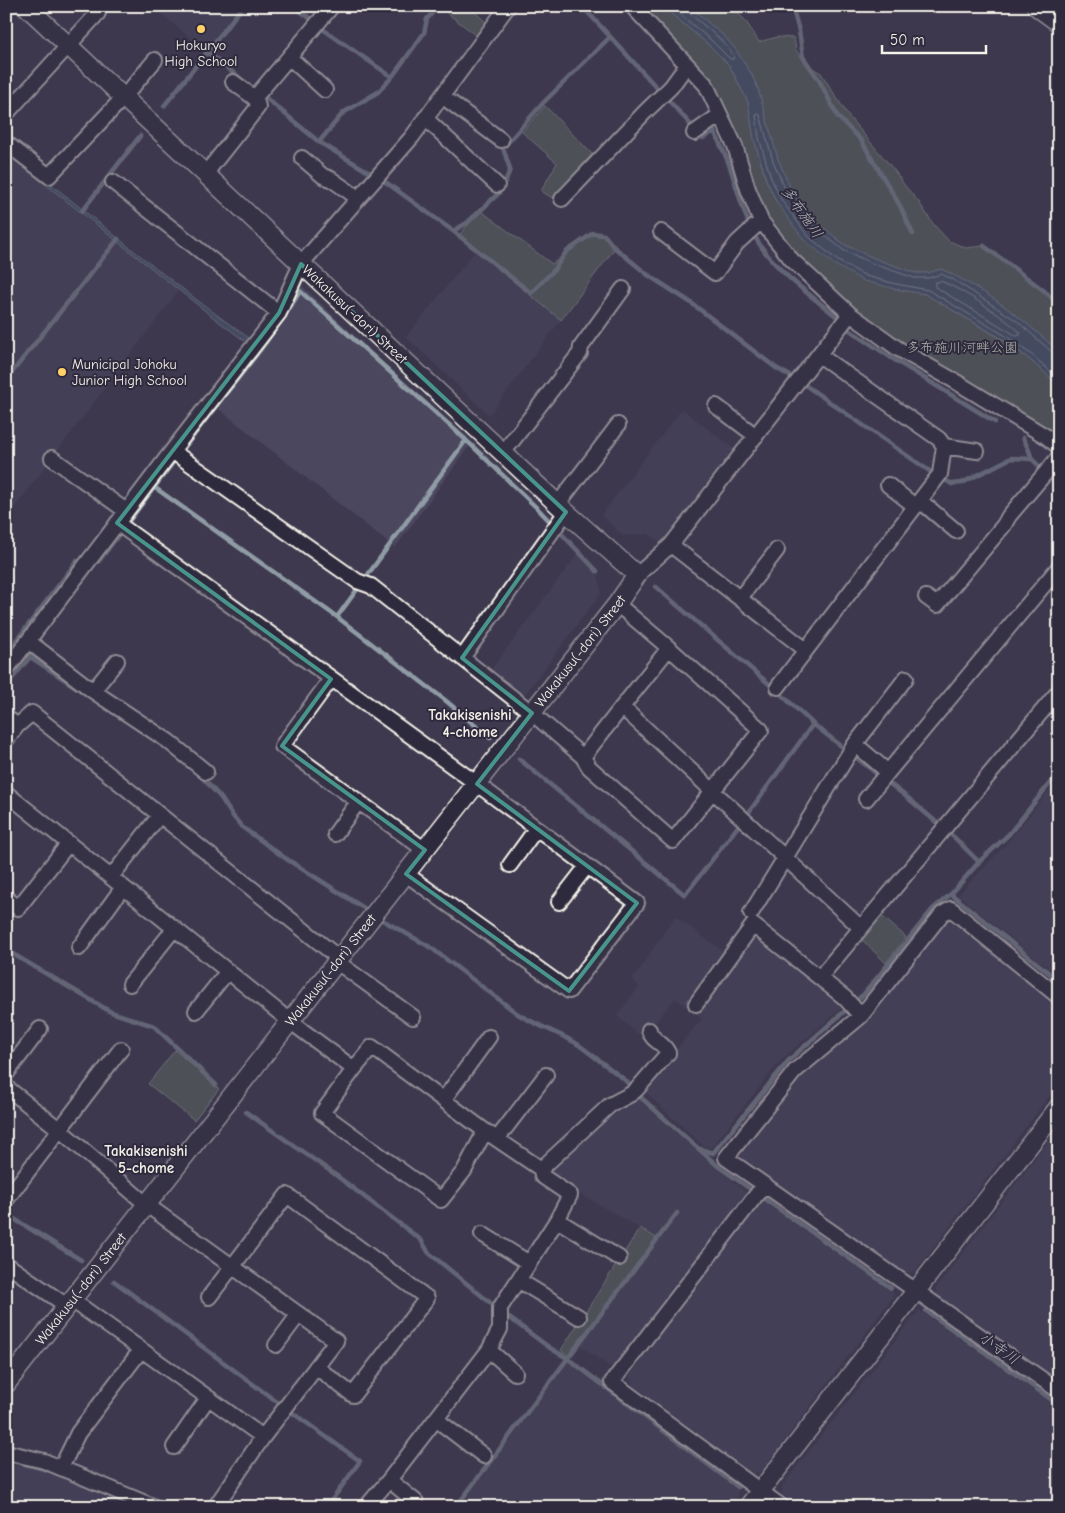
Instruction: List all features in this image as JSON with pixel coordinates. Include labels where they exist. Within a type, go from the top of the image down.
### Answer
[{"type":"street","name":"Wakakusu(-dori) Street","points":[[6,1384],[477,784],[617,604],[637,575],[559,517],[503,453],[26,6]]},
{"type":"street","points":[[206,173],[258,107],[257,95],[332,6]]},
{"type":"street","points":[[6,670],[122,527],[126,511],[177,454],[254,344],[279,313],[301,264],[412,137],[429,121],[442,96],[508,6]]},
{"type":"street","points":[[632,6],[706,85],[735,146],[748,189],[755,227],[850,314],[897,348],[1047,437],[1059,447]]},
{"type":"street","points":[[1036,6],[1059,23]]},
{"type":"street","points":[[6,114],[98,12]]},
{"type":"street","points":[[289,57],[325,90]]},
{"type":"street","points":[[6,143],[49,176],[124,97],[156,60]]},
{"type":"street","points":[[562,200],[663,94],[687,64]]},
{"type":"street","points":[[233,82],[256,99]]},
{"type":"street","points":[[442,96],[501,140]]},
{"type":"street","points":[[697,131],[720,115]]},
{"type":"street","points":[[429,121],[497,185]]},
{"type":"street","points":[[302,158],[323,176],[331,179],[358,198]]},
{"type":"street","points":[[113,182],[279,313]]},
{"type":"street","points":[[661,232],[715,273],[737,243],[755,227]]},
{"type":"street","points":[[503,453],[580,353],[581,347],[623,289]]},
{"type":"street","points":[[637,575],[671,545],[850,314]]},
{"type":"street","points":[[819,355],[939,439],[944,446],[977,451]]},
{"type":"street","points":[[716,406],[756,436]]},
{"type":"street","points":[[462,658],[559,517],[618,425]]},
{"type":"street","points":[[778,687],[938,477],[944,446]]},
{"type":"street","points":[[177,454],[357,581],[371,586],[532,713],[673,841],[761,730],[617,604]]},
{"type":"street","points":[[926,597],[937,605],[1059,457]]},
{"type":"street","points":[[52,458],[126,511]]},
{"type":"street","points":[[888,485],[912,503],[925,505],[956,531]]},
{"type":"street","points":[[122,527],[477,784],[637,903],[568,991],[406,874]]},
{"type":"street","points":[[671,545],[806,650]]},
{"type":"street","points":[[740,598],[777,550]]},
{"type":"street","points":[[866,799],[1059,567]]},
{"type":"street","points":[[23,647],[168,740],[206,772]]},
{"type":"street","points":[[582,757],[669,648]]},
{"type":"street","points":[[93,691],[117,661]]},
{"type":"street","points":[[751,913],[852,749],[906,678]]},
{"type":"street","points":[[331,679],[282,746],[425,850]]},
{"type":"street","points":[[825,971],[1059,691]]},
{"type":"street","points":[[622,707],[861,928]]},
{"type":"street","points":[[6,740],[12,722],[32,713],[339,960],[413,1017]]},
{"type":"street","points":[[852,749],[885,776]]},
{"type":"street","points":[[6,793],[290,1022],[354,1069]]},
{"type":"street","points":[[335,834],[358,802]]},
{"type":"street","points":[[110,877],[160,815]]},
{"type":"street","points":[[510,865],[536,828]]},
{"type":"street","points":[[6,898],[18,908],[69,843]]},
{"type":"street","points":[[559,902],[587,866]]},
{"type":"street","points":[[79,948],[123,887]]},
{"type":"street","points":[[1059,997],[951,909],[942,914],[859,1013],[795,1071],[726,1158],[759,1190],[915,1291],[1059,1392]]},
{"type":"street","points":[[696,1004],[753,925],[845,998],[859,1013]]},
{"type":"street","points":[[130,984],[174,929]]},
{"type":"street","points":[[196,1011],[228,972]]},
{"type":"street","points":[[6,1074],[40,1029]]},
{"type":"street","points":[[541,1169],[610,1105],[634,1092],[668,1053],[666,1048],[651,1037],[649,1030]]},
{"type":"street","points":[[444,1099],[489,1037]]},
{"type":"street","points":[[366,1507],[437,1420],[489,1350],[500,1330],[500,1314],[518,1280],[557,1220],[570,1195],[542,1176],[541,1169],[485,1131],[372,1047],[322,1113],[441,1200],[464,1171],[485,1131]]},
{"type":"street","points":[[6,1200],[121,1050]]},
{"type":"street","points":[[497,1139],[546,1075]]},
{"type":"street","points":[[6,1087],[60,1130],[147,1205],[336,1341],[263,1437],[214,1507]]},
{"type":"street","points":[[748,1507],[1059,1107]]},
{"type":"street","points":[[759,1190],[612,1382],[782,1507]]},
{"type":"street","points":[[209,1297],[286,1195],[427,1298],[353,1395],[316,1367]]},
{"type":"street","points":[[557,1220],[619,1258]]},
{"type":"street","points":[[482,1234],[529,1263]]},
{"type":"street","points":[[7,1265],[70,1303],[141,1350],[263,1437]]},
{"type":"street","points":[[518,1280],[579,1316]]},
{"type":"street","points":[[276,1345],[299,1314]]},
{"type":"street","points":[[61,1468],[78,1433],[141,1350]]},
{"type":"street","points":[[489,1350],[515,1372]]},
{"type":"street","points":[[174,1446],[208,1398]]},
{"type":"street","points":[[437,1420],[484,1456]]},
{"type":"street","points":[[6,1452],[44,1461],[155,1507]]},
{"type":"street","points":[[389,1480],[416,1502]]},
{"type":"highlighted area","points":[[301,264],[566,512],[462,658],[532,713],[477,784],[637,903],[569,991],[406,874],[425,850],[282,746],[331,679],[117,523],[279,313]]},
{"type":"shaded area","name":"Hokuryo High School","points":[[152,6],[239,6],[206,51]]},
{"type":"shaded area","name":"Municipal Johoku Junior High School","points":[[6,153],[179,290],[6,519]]},
{"type":"shaded area","points":[[476,250],[561,320],[489,415],[406,337]]},
{"type":"shaded area","points":[[302,286],[470,445],[395,548],[215,406],[283,316]]},
{"type":"shaded area","points":[[682,409],[737,451],[664,544],[648,534],[623,536],[601,515]]},
{"type":"shaded area","points":[[579,552],[598,570],[601,593],[523,697],[490,671]]},
{"type":"shaded area","points":[[1059,778],[1059,977],[958,895],[1009,841]]},
{"type":"shaded area","points":[[675,916],[727,954],[754,917],[855,997],[782,1059],[711,1148],[704,1147],[642,1089],[702,1019],[675,998],[653,1026],[638,1034],[617,1016],[639,987],[633,979]]},
{"type":"shaded area","points":[[955,922],[1059,1006],[1059,1084],[915,1272],[904,1273],[741,1159],[740,1147],[796,1078],[866,1019],[944,923]]},
{"type":"shaded area","points":[[637,1096],[709,1162],[750,1195],[619,1366],[610,1367],[577,1343],[656,1238],[547,1174],[547,1167],[610,1110]]},
{"type":"shaded area","points":[[1059,1127],[1059,1383],[936,1296],[936,1288]]},
{"type":"shaded area","points":[[762,1200],[895,1294],[761,1472],[752,1474],[632,1385],[629,1373]]},
{"type":"shaded area","points":[[919,1310],[1059,1408],[1059,1507],[795,1507],[781,1496],[782,1486]]},
{"type":"shaded area","points":[[567,1361],[738,1489],[737,1500],[732,1507],[459,1507]]},
{"type":"shaded area","points":[[6,1456],[40,1465],[142,1507],[6,1507]]},
{"type":"green space","points":[[442,6],[468,6],[488,24],[479,37],[440,8]]},
{"type":"green space","name":"多布施川河畔公園","points":[[639,6],[662,6],[709,45],[729,65],[748,102],[754,139],[766,180],[777,203],[895,289],[925,294],[1003,340],[1059,385],[1059,441],[900,342],[851,309],[794,256],[765,218],[723,106]]},
{"type":"green space","points":[[689,6],[731,6],[745,20],[759,42],[777,37],[794,38],[796,50],[807,65],[821,73],[849,117],[894,170],[934,225],[949,241],[966,248],[984,246],[1059,304],[1059,352],[1003,306],[957,277],[941,269],[928,273],[915,273],[876,259],[845,245],[809,216],[791,190],[778,159],[758,89],[752,75],[725,37]]},
{"type":"green space","points":[[545,106],[592,154],[554,199],[541,191],[557,163],[522,132]]},
{"type":"green space","points":[[481,211],[552,264],[591,235],[605,237],[615,248],[561,320],[458,236]]},
{"type":"green space","points":[[878,913],[906,937],[886,963],[859,937]]},
{"type":"green space","points":[[175,1050],[219,1089],[194,1120],[148,1084]]},
{"type":"green space","points":[[640,1228],[656,1238],[568,1356],[561,1350]]},
{"type":"water","name":"多布施川","points":[[662,6],[689,6],[725,37],[736,50],[752,75],[758,89],[778,159],[791,190],[809,216],[845,245],[876,259],[915,273],[928,273],[941,269],[988,295],[1032,328],[1059,352],[1059,385],[1004,340],[925,294],[864,281],[835,265],[804,240],[777,203],[766,179],[754,139],[748,102],[729,65],[709,45]]},
{"type":"water","points":[[6,148],[159,271],[253,341],[250,345],[6,153]]},
{"type":"waterway","points":[[207,52],[243,6]]},
{"type":"waterway","points":[[293,6],[311,19]]},
{"type":"waterway","points":[[319,142],[343,113],[378,92],[392,77],[424,33],[427,19],[438,6]]},
{"type":"waterway","points":[[582,6],[703,138],[714,131],[728,160],[746,216],[758,242],[784,273],[836,316]]},
{"type":"waterway","points":[[792,6],[799,31],[803,57],[819,80],[838,117],[861,140],[899,204],[913,234]]},
{"type":"waterway","points":[[324,30],[392,77]]},
{"type":"waterway","points":[[506,181],[510,169],[503,148],[544,102],[610,37]]},
{"type":"waterway","points":[[164,106],[207,52],[254,89]]},
{"type":"waterway","points":[[267,99],[319,142],[387,183],[453,231],[531,293],[554,270],[566,252],[593,233],[604,235],[614,247],[648,275],[690,302],[776,368],[792,377]]},
{"type":"waterway","points":[[82,211],[140,136]]},
{"type":"waterway","points":[[453,231],[467,223],[499,193]]},
{"type":"waterway","points":[[6,380],[118,239]]},
{"type":"waterway","points":[[984,246],[1059,304]]},
{"type":"waterway","points":[[95,562],[99,561],[260,350],[300,291],[466,440],[539,510],[597,571]]},
{"type":"waterway","points":[[848,329],[995,422]]},
{"type":"waterway","points":[[805,385],[928,470],[952,484],[962,483],[1011,458],[1032,459]]},
{"type":"waterway","points":[[1023,438],[1032,459],[1059,486]]},
{"type":"waterway","points":[[337,617],[466,440]]},
{"type":"waterway","points":[[154,487],[337,617],[445,700],[490,738]]},
{"type":"waterway","points":[[12,645],[77,561]]},
{"type":"waterway","points":[[656,587],[813,724],[908,798],[956,839],[979,862]]},
{"type":"waterway","points":[[23,652],[85,693]]},
{"type":"waterway","points":[[6,686],[30,657]]},
{"type":"waterway","points":[[519,759],[685,895],[813,724]]},
{"type":"waterway","points":[[700,1149],[713,1153],[789,1060],[864,994],[933,909],[951,894],[979,862],[1009,834],[1059,772]]},
{"type":"waterway","points":[[199,774],[221,798],[242,827],[285,858],[370,912]]},
{"type":"waterway","points":[[951,894],[1059,981]]},
{"type":"waterway","points":[[377,917],[430,947],[518,1014],[579,1045],[625,1080],[637,1094],[719,1167],[891,1288]]},
{"type":"waterway","points":[[6,950],[111,1012],[154,1026],[216,1085]]},
{"type":"waterway","points":[[246,1112],[333,1173],[421,1240],[429,1253],[498,1309]]},
{"type":"waterway","points":[[456,1507],[677,1213]]},
{"type":"waterway","points":[[6,1214],[81,1260]]},
{"type":"waterway","points":[[114,1281],[360,1461],[327,1507]]},
{"type":"waterway","name":"小寺川","points":[[926,1311],[1059,1405]]},
{"type":"waterway","points":[[504,1314],[550,1348],[567,1358],[738,1487]]},
{"type":"waterway","points":[[6,1459],[52,1471]]},
{"type":"place","name":"Hokuryo High School","points":[[201,29]]},
{"type":"place","name":"Municipal Johoku Junior High School","points":[[62,372]]},
{"type":"district","name":"Takakisenishi 4-chome","points":[[470,724]]},
{"type":"district","name":"Takakisenishi 5-chome","points":[[146,1160]]}]
